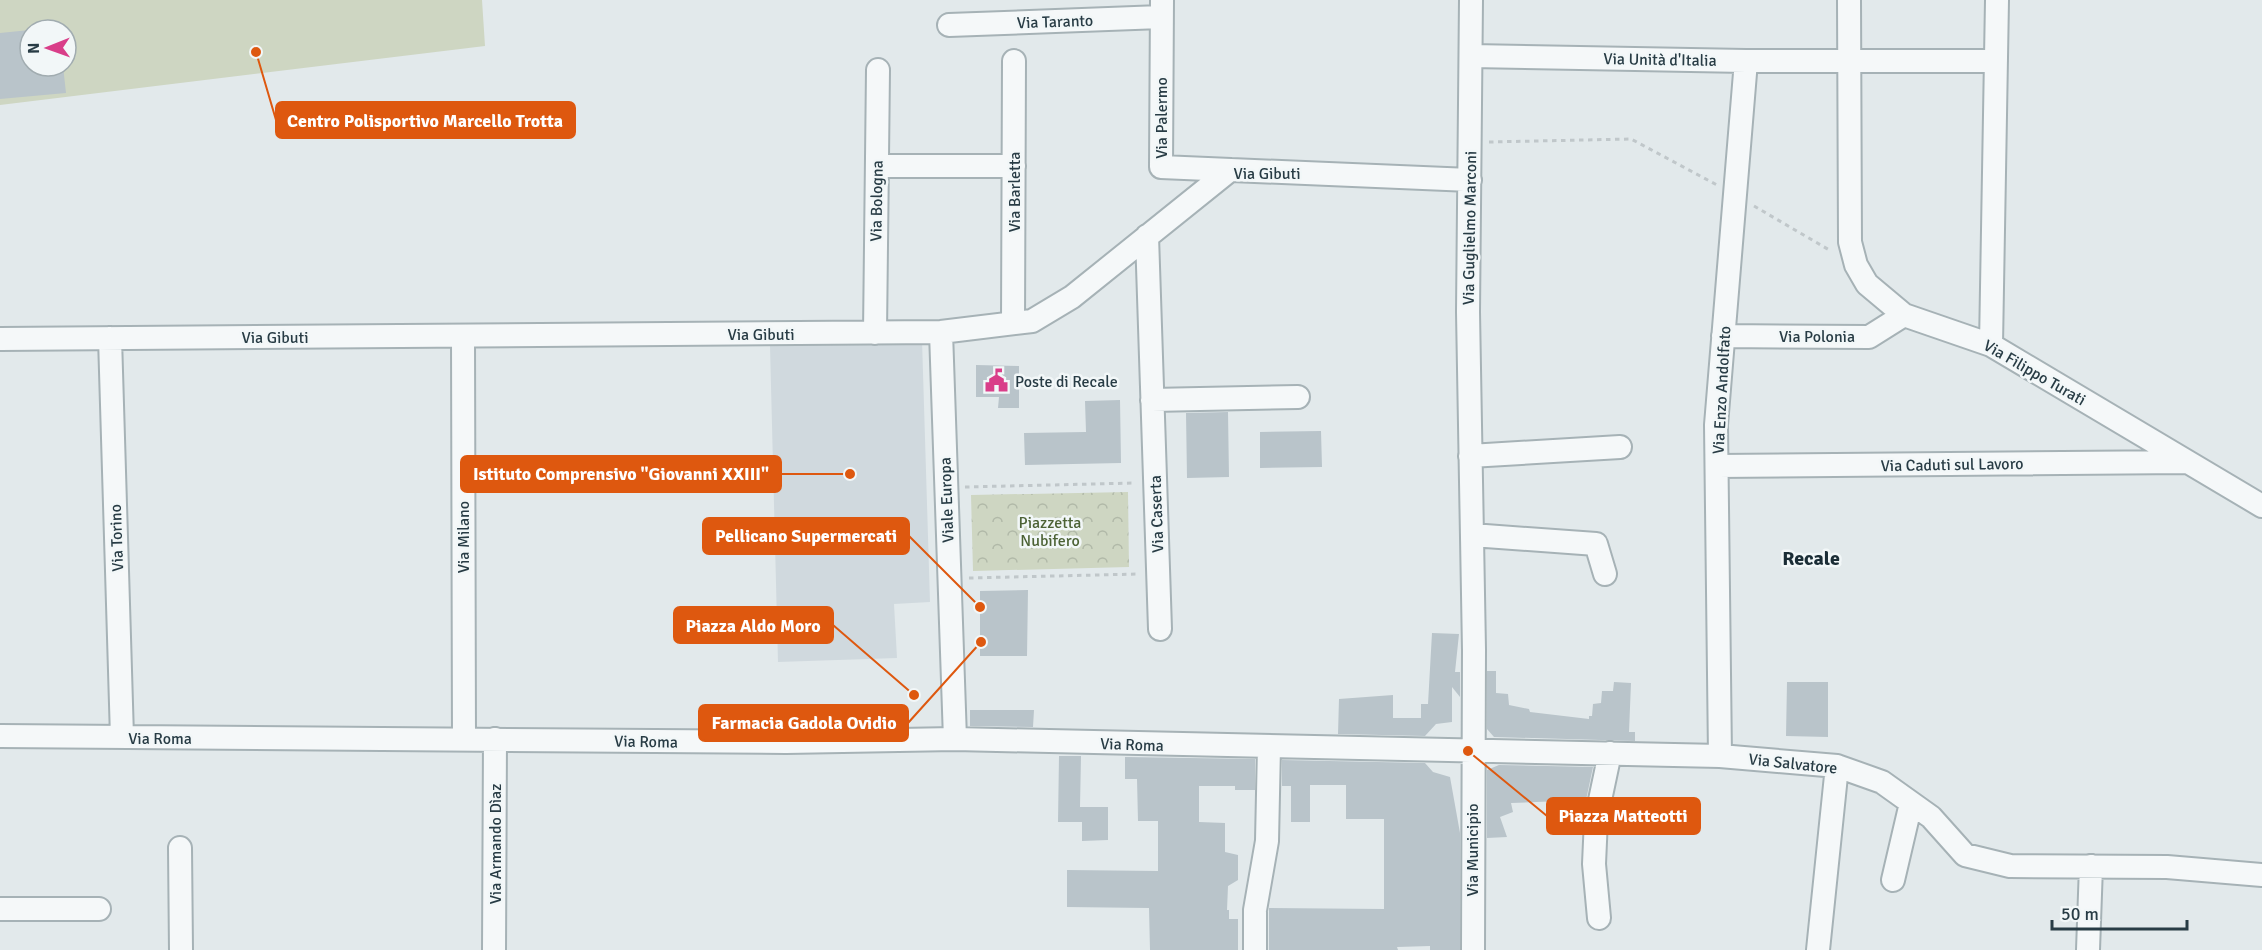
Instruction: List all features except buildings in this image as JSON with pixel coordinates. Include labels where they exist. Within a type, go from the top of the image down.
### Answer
[{"type":"street","name":"Via Guglielmo Marconi","points":[[1471,0],[1468,312],[1474,650],[1472,750]]},
{"type":"street","name":"Via Filippo Turati","points":[[1849,0],[1850,242],[1856,265],[1867,284],[1904,315],[1991,345],[2262,506]]},
{"type":"street","points":[[1991,345],[1997,0]]},
{"type":"street","name":"Via Taranto","points":[[949,25],[1161,9]]},
{"type":"street","name":"Via Palermo","points":[[1161,9],[1161,167],[1230,170]]},
{"type":"street","name":"Via Unità d'Italia","points":[[1472,56],[1746,61],[1849,59],[1996,61]]},
{"type":"street","name":"Via Enzo Andolfato","points":[[1720,756],[1716,425],[1746,61]]},
{"type":"street","name":"Via Barletta","points":[[1013,323],[1014,62]]},
{"type":"street","name":"Via Bologna","points":[[875,333],[878,70]]},
{"type":"street","points":[[877,166],[1014,166]]},
{"type":"street","name":"Via Gibuti","points":[[0,339],[941,332],[1032,321],[1072,297],[1230,170],[1470,180]]},
{"type":"street","name":"Via Caserta","points":[[1147,236],[1160,629]]},
{"type":"street","name":"Via Polonia","points":[[1723,336],[1869,337],[1904,315]]},
{"type":"street","name":"Viale Europa","points":[[941,332],[955,739]]},
{"type":"street","name":"Via Milano","points":[[463,336],[464,739]]},
{"type":"street","name":"Via Torino","points":[[110,338],[122,737]]},
{"type":"street","points":[[1152,400],[1298,397]]},
{"type":"street","points":[[1470,456],[1620,447]]},
{"type":"street","name":"Via Caduti sul Lavoro","points":[[1717,466],[2187,462]]},
{"type":"street","points":[[1472,535],[1596,544],[1605,574]]},
{"type":"street","name":"Via Roma","points":[[0,736],[786,742],[955,739],[1472,750]]},
{"type":"street","name":"Via Armando Dìaz","points":[[494,950],[495,739]]},
{"type":"street","points":[[1256,950],[1257,899],[1267,842],[1269,747]]},
{"type":"street","name":"Via Salvatore","points":[[1472,750],[1720,756],[1838,766],[1882,782],[1931,817],[1965,855],[2010,866],[2167,867],[2262,875]]},
{"type":"street","name":"Via Municipio","points":[[1472,750],[1473,950]]},
{"type":"street","points":[[1599,918],[1594,864],[1596,819],[1610,753]]},
{"type":"street","points":[[1818,950],[1838,766]]},
{"type":"street","points":[[1893,880],[1911,803]]},
{"type":"street","points":[[180,848],[181,950]]},
{"type":"street","points":[[2088,950],[2091,867]]},
{"type":"street","points":[[0,909],[99,909]]},
{"type":"path","points":[[1471,143],[1630,139],[1856,265]]},
{"type":"path","points":[[946,488],[1155,482]]},
{"type":"path","points":[[949,579],[1158,573]]},
{"type":"shaded area","points":[[876,340],[922,340],[930,602],[894,604],[897,658],[778,662],[770,346]]},
{"type":"green space","points":[[0,0],[482,0],[485,46],[0,105]]},
{"type":"green space","name":"Piazzetta Nubifero","points":[[1128,492],[1129,567],[973,571],[971,495]]},
{"type":"place","name":"Centro Polisportivo Marcello Trotta","points":[[256,52]]},
{"type":"place","name":"Poste di Recale","points":[[997,381]]},
{"type":"place","name":"Istituto Comprensivo \"Giovanni XXIII\"","points":[[850,474]]},
{"type":"place","name":"Pellicano Supermercati","points":[[980,607]]},
{"type":"place","name":"Farmacia Gadola Ovidio","points":[[981,642]]},
{"type":"place","name":"Piazza Aldo Moro","points":[[914,695]]},
{"type":"place","name":"Piazza Matteotti","points":[[1468,751]]},
{"type":"district","name":"Recale","points":[[1811,558]]}]
